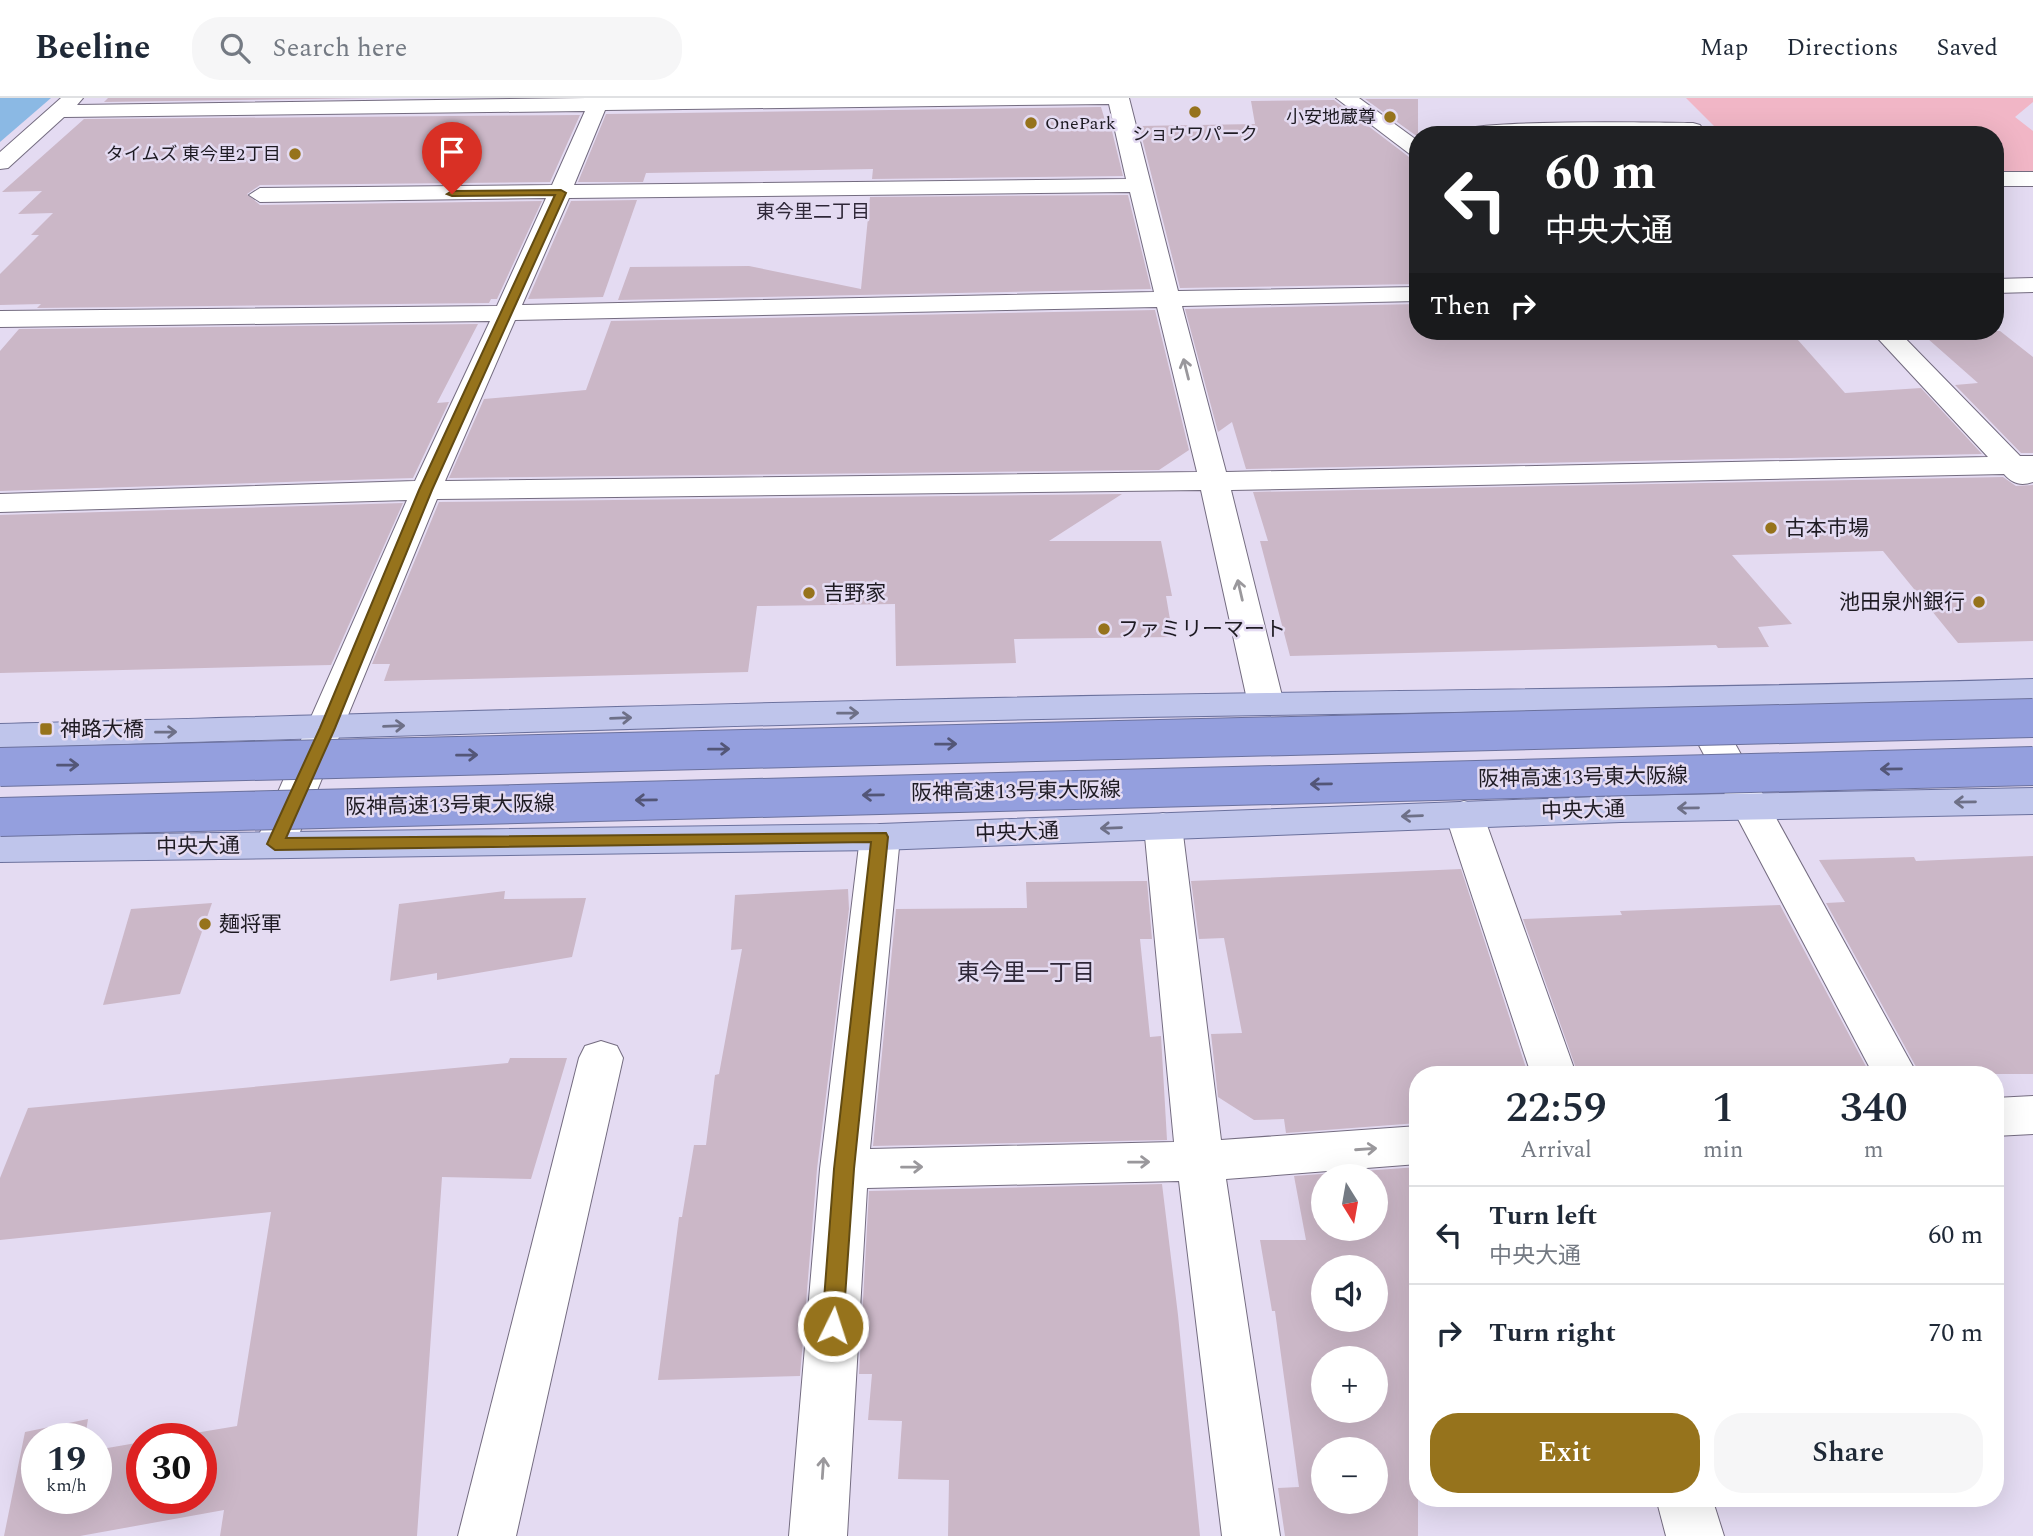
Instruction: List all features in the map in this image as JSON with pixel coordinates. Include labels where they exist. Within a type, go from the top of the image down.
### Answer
[{"type":"highway","points":[[0,767],[2033,718]]},
{"type":"highway","name":"阪神高速13号東大阪線","points":[[0,817],[2033,766]]},
{"type":"main road","points":[[0,736],[671,717],[1266,704],[1693,700],[2033,690]]},
{"type":"main road","name":"中央大通","points":[[0,849],[880,837],[1464,814],[2033,801]]},
{"type":"street","points":[[0,163],[66,105],[1118,98],[1137,186],[1214,481],[1266,704]]},
{"type":"street","points":[[1346,98],[1409,142]]},
{"type":"street","points":[[275,844],[328,728],[426,490],[561,193],[597,102]]},
{"type":"street","points":[[1671,106],[1690,126]]},
{"type":"street","points":[[2004,180],[2033,179]]},
{"type":"street","points":[[260,195],[1137,186]]},
{"type":"street","points":[[2004,286],[2033,285]]},
{"type":"street","points":[[0,319],[506,313],[1409,294]]},
{"type":"street","points":[[1893,340],[2022,465],[2033,488]]},
{"type":"street","points":[[0,503],[426,490],[1214,481],[2022,465]]},
{"type":"street","points":[[1693,700],[1891,1066]]},
{"type":"street","points":[[1464,814],[1551,1066]]},
{"type":"street","points":[[1163,826],[1200,1161],[1251,1536]]},
{"type":"street","points":[[818,1536],[844,1169],[880,837]]},
{"type":"street","points":[[486,1536],[601,1058]]},
{"type":"street","points":[[2004,1117],[2033,1115]]},
{"type":"street","points":[[844,1169],[1200,1161],[1409,1146]]},
{"type":"street","points":[[1687,1507],[1695,1536]]},
{"type":"shaded area","points":[[1686,98],[2033,98],[2033,102],[2015,117],[2033,131],[2033,172],[2004,173],[2004,126],[1714,126]]},
{"type":"water","points":[[0,98],[51,98],[0,142]]},
{"type":"building","points":[[108,98],[384,98],[104,102]]},
{"type":"building","points":[[1365,99],[1418,99],[1418,126],[1409,126],[1409,131]]},
{"type":"building","points":[[1334,100],[1409,157],[1409,284],[1180,288],[1139,126],[1255,124],[1251,101]]},
{"type":"building","points":[[1101,107],[1107,127],[1111,127],[1123,176],[872,179],[873,169],[646,173],[643,182],[578,182],[606,114]]},
{"type":"building","points":[[580,115],[550,182],[260,185],[247,194],[260,205],[542,201],[497,299],[491,299],[489,303],[37,308],[41,304],[0,305],[0,274],[39,235],[31,235],[53,213],[18,214],[42,191],[2,192],[84,119]]},
{"type":"building","points":[[1128,195],[1151,289],[618,300],[630,267],[749,266],[861,289],[870,197]]},
{"type":"building","points":[[637,200],[603,297],[528,299],[571,201]]},
{"type":"building","points":[[1409,304],[1409,340],[1798,340],[1845,393],[1921,388],[1982,454],[1246,469],[1232,422],[1218,432],[1185,309]]},
{"type":"building","points":[[1155,310],[1189,450],[1159,470],[449,478],[484,399],[586,390],[611,321]]},
{"type":"building","points":[[478,324],[437,403],[449,402],[413,478],[0,491],[0,351],[19,329]]},
{"type":"building","points":[[2004,334],[2033,357],[2033,453],[2021,453],[1955,385],[1978,383],[1929,340],[2004,340]]},
{"type":"building","points":[[2003,477],[2016,486],[2033,485],[2033,641],[1958,643],[1883,551],[1732,555],[1792,624],[1758,627],[1769,647],[1718,648],[1716,645],[1290,656],[1260,541],[1268,541],[1253,492]]},
{"type":"building","points":[[1122,494],[1049,541],[1161,541],[1172,596],[1166,596],[1173,637],[1014,639],[1016,663],[896,666],[895,604],[757,606],[748,672],[384,681],[390,664],[372,664],[439,502]]},
{"type":"building","points":[[403,503],[331,665],[0,673],[0,515]]},
{"type":"building","points":[[2033,856],[2033,1074],[2004,1074],[2004,1066],[1916,1066],[1826,903],[1845,902],[1819,860],[1914,857],[1916,861]]},
{"type":"building","points":[[1461,869],[1525,1066],[1409,1066],[1409,1124],[1286,1133],[1284,1119],[1254,1120],[1218,1097],[1211,1034],[1242,1033],[1224,938],[1199,939],[1191,881]]},
{"type":"building","points":[[1147,881],[1152,939],[1140,939],[1150,1037],[1161,1036],[1167,1140],[873,1146],[896,909],[1027,908],[1026,882]]},
{"type":"building","points":[[848,889],[849,909],[817,1169],[800,1376],[658,1380],[679,1217],[682,1217],[694,1145],[706,1145],[715,1075],[719,1074],[742,949],[731,950],[735,895]]},
{"type":"building","points":[[505,891],[504,899],[586,898],[572,957],[437,980],[437,973],[390,981],[399,904]]},
{"type":"building","points":[[212,903],[180,994],[103,1005],[131,909]]},
{"type":"building","points":[[1780,905],[1866,1066],[1575,1066],[1523,919],[1622,915],[1620,911]]},
{"type":"building","points":[[510,1058],[567,1058],[531,1179],[442,1177],[417,1536],[220,1536],[224,1510],[217,1511],[217,1429],[237,1426],[271,1212],[0,1240],[0,1178],[28,1108],[508,1063]]},
{"type":"building","points":[[1409,1168],[1409,1507],[1418,1507],[1418,1536],[1285,1536],[1278,1488],[1299,1487],[1275,1311],[1272,1311],[1260,1240],[1306,1240],[1294,1176],[1311,1175],[1311,1241],[1388,1241],[1388,1169]]},
{"type":"building","points":[[1162,1184],[1200,1536],[948,1536],[949,1480],[898,1479],[902,1421],[868,1420],[872,1374],[859,1374],[869,1191]]},
{"type":"building","points":[[88,1419],[87,1423],[69,1423]]},
{"type":"building","points":[[126,1445],[126,1514],[202,1514],[80,1536],[4,1536],[21,1452],[21,1514],[112,1514],[112,1447]]},
{"type":"place","name":"ショウワパーク","points":[[1195,112]]},
{"type":"place","name":"小安地蔵尊","points":[[1390,117]]},
{"type":"place","name":"OnePark","points":[[1031,123]]},
{"type":"place","name":"タイムズ 東今里2丁目","points":[[295,154]]},
{"type":"place","name":"古本市場","points":[[1771,528]]},
{"type":"place","name":"吉野家","points":[[809,593]]},
{"type":"place","name":"池田泉州銀行","points":[[1979,602]]},
{"type":"place","name":"ファミリーマート","points":[[1104,629]]},
{"type":"place","name":"神路大橋","points":[[46,729]]},
{"type":"place","name":"麺将軍","points":[[205,924]]},
{"type":"district","name":"東今里二丁目","points":[[813,211]]},
{"type":"district","name":"東今里一丁目","points":[[1026,972]]},
{"type":"route","points":[[452,194],[561,193],[426,490],[328,728],[275,844],[880,837],[844,1169],[833,1326]]}]
